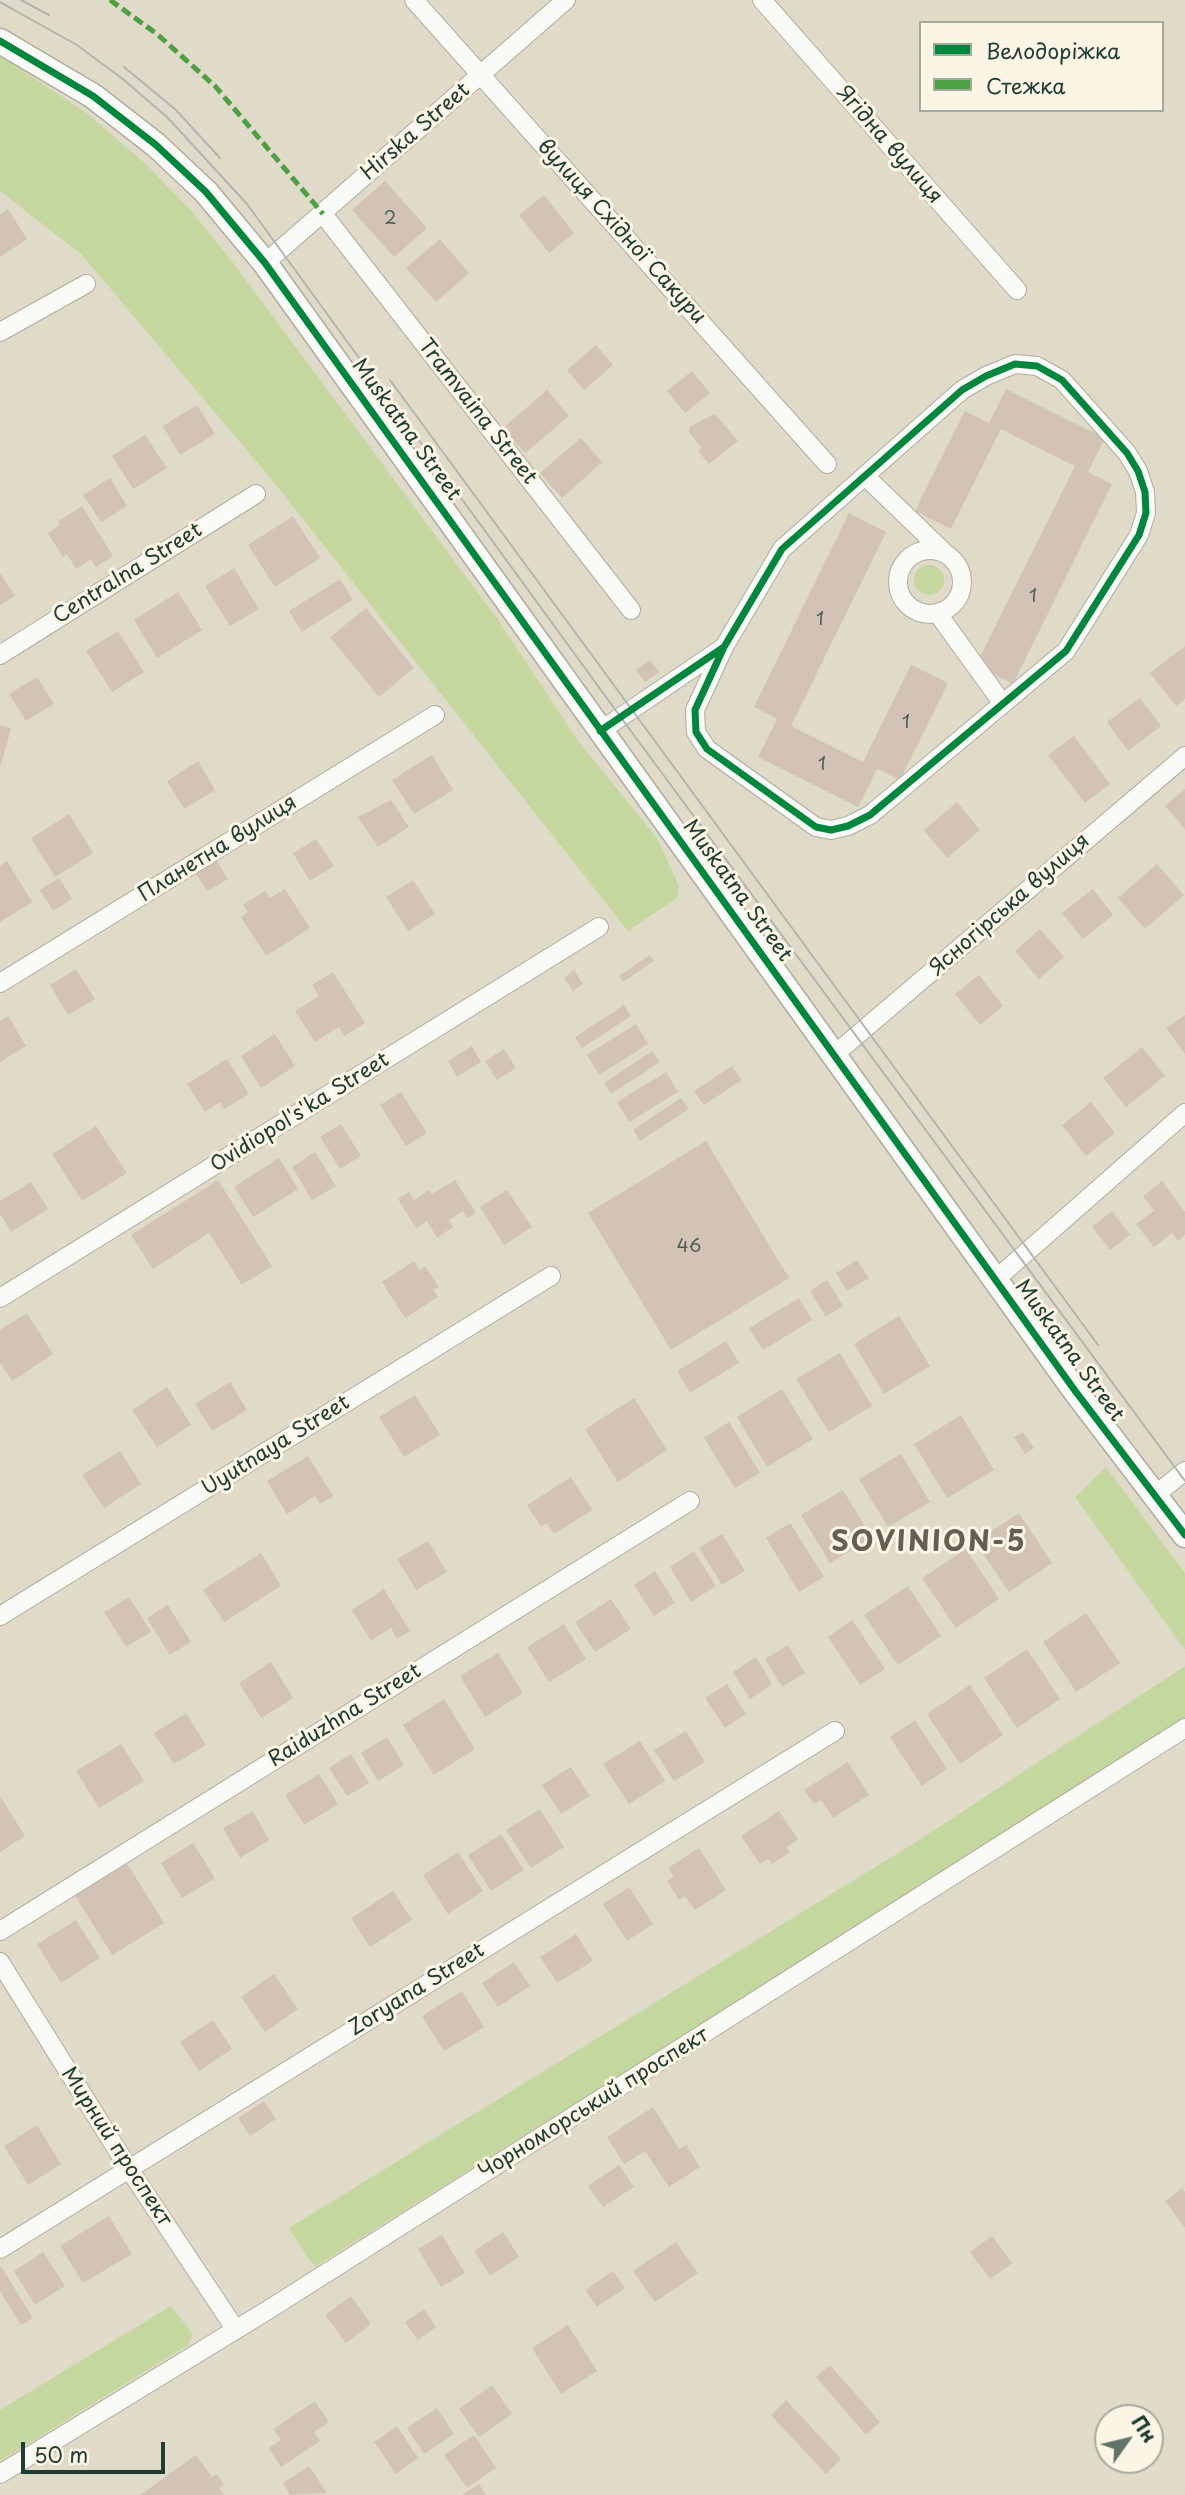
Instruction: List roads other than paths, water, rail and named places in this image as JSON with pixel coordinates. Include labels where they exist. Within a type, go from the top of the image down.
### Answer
[{"type":"street","name":"вулиця Східної Сакури","points":[[414,0],[827,464]]},
{"type":"street","name":"Hirska Street","points":[[265,263],[566,0]]},
{"type":"street","name":"Ягідна вулиця","points":[[762,0],[1017,290]]},
{"type":"street","name":"Muskatna Street","points":[[0,41],[93,96],[156,145],[206,192],[265,263],[1083,1403],[1185,1535]]},
{"type":"street","name":"Tramvaina Street","points":[[323,214],[631,610]]},
{"type":"street","points":[[0,332],[86,284]]},
{"type":"street","points":[[1015,365],[1037,366],[1062,380],[1127,453],[1145,492],[1146,513],[1139,535],[1066,651],[870,815],[848,827],[831,830],[816,827],[792,813],[707,749],[696,732],[695,710],[724,647],[782,549],[962,390],[1015,365]]},
{"type":"street","points":[[865,475],[947,555],[960,571],[961,592],[948,609],[939,614],[928,615],[908,607],[898,588],[897,578],[901,567],[916,552],[926,550],[947,555]]},
{"type":"street","name":"Centralna Street","points":[[0,655],[256,494]]},
{"type":"street","points":[[939,614],[1003,704]]},
{"type":"street","points":[[600,731],[724,647]]},
{"type":"street","name":"Планетна вулиця","points":[[0,983],[435,715]]},
{"type":"street","name":"Ясногірська вулиця","points":[[835,1054],[1185,756]]},
{"type":"street","name":"Ovidiopol's'ka Street","points":[[0,1298],[599,928]]},
{"type":"street","points":[[996,1279],[1185,1113]]},
{"type":"street","name":"Uyutnaya Street","points":[[0,1616],[551,1276]]},
{"type":"street","points":[[1154,1496],[1185,1471]]},
{"type":"street","name":"Raiduzhna Street","points":[[0,1931],[690,1501]]},
{"type":"street","name":"Чорноморський проспект","points":[[0,2474],[236,2330],[1185,1727]]},
{"type":"street","name":"Zoryana Street","points":[[0,2249],[835,1731]]},
{"type":"street","name":"Мирний проспект","points":[[0,1962],[129,2169],[236,2330]]},
{"type":"tram line","points":[[21,0],[49,15]]},
{"type":"tram line","points":[[0,2],[77,45],[124,80],[168,118],[247,204],[622,719],[1185,1481]]},
{"type":"tram line","points":[[124,67],[176,110],[220,158]]},
{"type":"tram line","points":[[390,380],[1098,1345]]},
{"type":"district","name":"SOVINION-5","points":[[929,1543]]}]
